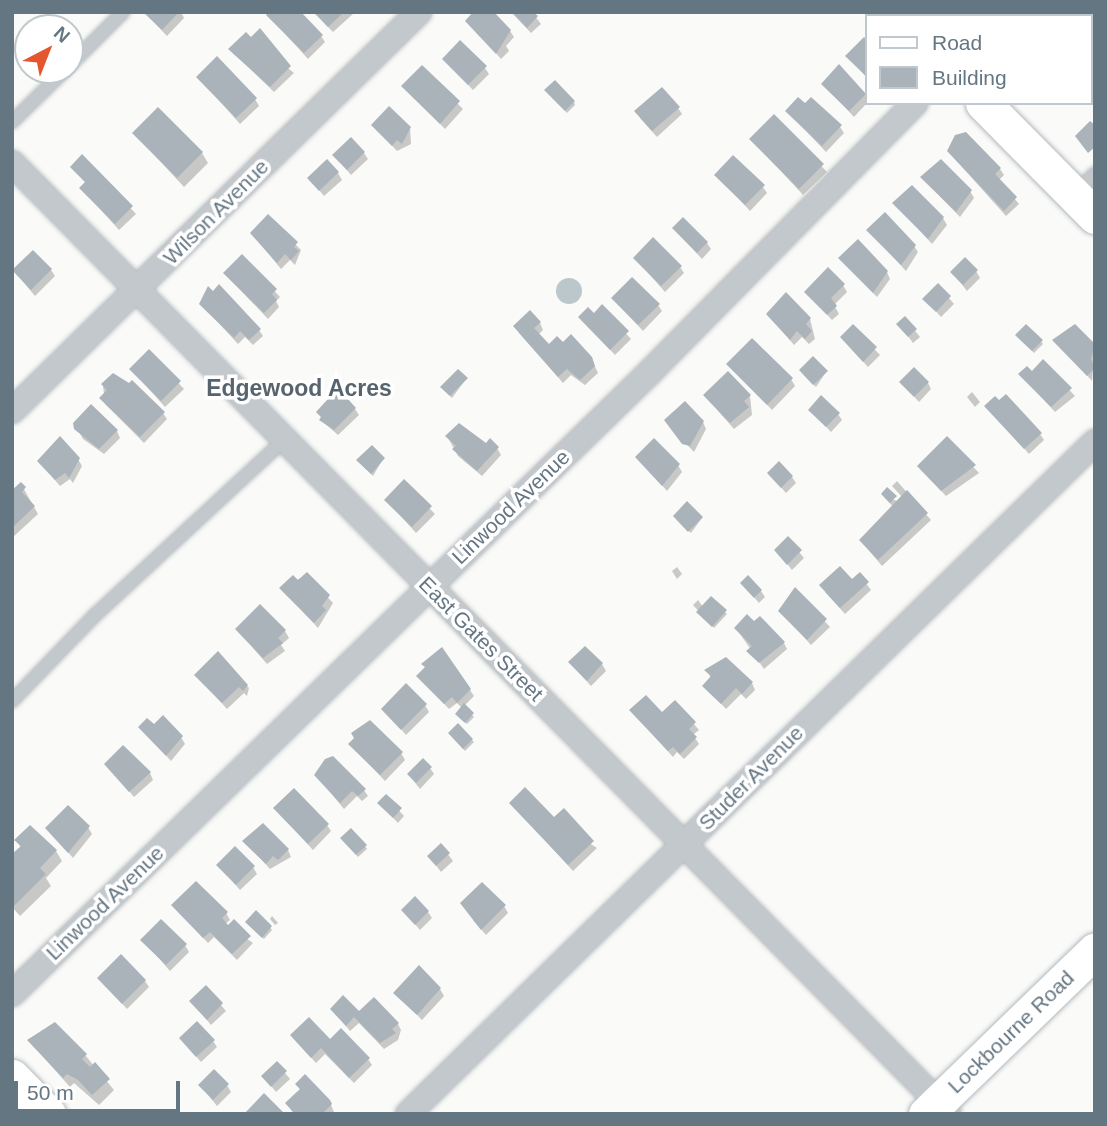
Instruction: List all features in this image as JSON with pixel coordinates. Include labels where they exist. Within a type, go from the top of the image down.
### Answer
[{"type":"main road","points":[[985,105],[1088,195]]},
{"type":"main road","name":"Lockbourne Road","points":[[938,1110],[1093,955]]},
{"type":"main road","points":[[12,1077],[48,1114]]},
{"type":"street","name":"Wilson Avenue","points":[[12,411],[419,12]]},
{"type":"street","name":"Linwood Avenue","points":[[12,994],[429,587],[913,105]]},
{"type":"street","name":"East Gates Street","points":[[12,163],[135,291],[684,845],[938,1110]]},
{"type":"street","name":"Studer Avenue","points":[[408,1114],[1095,442]]},
{"type":"lane","points":[[84,51],[123,12]]},
{"type":"lane","points":[[12,122],[51,84]]},
{"type":"lane","points":[[12,701],[93,617],[284,440]]},
{"type":"shaded area","points":[[569,278],[578,282],[582,291],[578,300],[569,304],[560,300],[556,291],[560,282]]},
{"type":"building","points":[[143,12],[179,12],[162,30]]},
{"type":"building","points":[[268,12],[301,12],[323,35],[304,53],[266,15]]},
{"type":"building","points":[[314,12],[344,12],[328,27]]},
{"type":"building","points":[[473,12],[494,12],[511,30],[496,54],[465,21]]},
{"type":"building","points":[[512,12],[533,12],[538,16],[527,28]]},
{"type":"building","points":[[260,28],[291,66],[270,87],[228,49],[246,32],[251,37]]},
{"type":"building","points":[[864,37],[866,76],[845,56]]},
{"type":"building","points":[[460,40],[487,66],[468,85],[442,59]]},
{"type":"building","points":[[217,56],[257,98],[236,118],[196,77]]},
{"type":"building","points":[[839,64],[866,94],[849,111],[821,84]]},
{"type":"building","points":[[422,65],[460,101],[440,124],[401,86]]},
{"type":"building","points":[[555,80],[575,101],[565,111],[544,90]]},
{"type":"building","points":[[662,87],[680,107],[652,131],[634,111]]},
{"type":"building","points":[[798,97],[805,103],[811,97],[842,125],[822,146],[785,111]]},
{"type":"building","points":[[389,106],[411,127],[402,144],[397,140],[392,146],[371,125]]},
{"type":"building","points":[[158,107],[203,152],[177,178],[132,133]]},
{"type":"building","points":[[774,114],[824,164],[799,189],[749,139]]},
{"type":"building","points":[[1090,121],[1095,125],[1095,147],[1088,153],[1075,136]]},
{"type":"building","points":[[966,132],[1001,168],[995,174],[1017,197],[1004,211],[947,151],[955,135]]},
{"type":"building","points":[[351,137],[365,152],[347,170],[332,155]]},
{"type":"building","points":[[82,154],[133,206],[115,224],[79,188],[85,182],[70,167]]},
{"type":"building","points":[[733,155],[765,185],[745,205],[714,175]]},
{"type":"building","points":[[327,159],[339,172],[319,191],[307,178]]},
{"type":"building","points":[[941,159],[972,190],[956,212],[920,177]]},
{"type":"building","points":[[912,185],[944,217],[928,239],[892,203]]},
{"type":"building","points":[[885,212],[916,245],[901,265],[866,230]]},
{"type":"building","points":[[268,214],[298,242],[294,247],[299,251],[291,260],[285,254],[277,263],[250,233]]},
{"type":"building","points":[[683,217],[708,242],[697,253],[672,228]]},
{"type":"building","points":[[653,237],[682,266],[661,286],[633,258]]},
{"type":"building","points":[[858,239],[888,271],[873,293],[838,258]]},
{"type":"building","points":[[33,250],[52,269],[31,290],[12,270]]},
{"type":"building","points":[[242,254],[277,289],[272,294],[277,300],[264,313],[223,273]]},
{"type":"building","points":[[965,257],[978,270],[963,285],[950,272]]},
{"type":"building","points":[[828,267],[845,284],[831,298],[837,306],[827,315],[804,292]]},
{"type":"building","points":[[632,277],[660,304],[638,325],[611,298]]},
{"type":"building","points":[[938,283],[951,296],[936,312],[922,299]]},
{"type":"building","points":[[219,284],[261,329],[249,340],[240,331],[234,338],[199,304],[208,286],[213,291]]},
{"type":"building","points":[[786,292],[811,318],[806,324],[812,331],[805,339],[797,331],[790,340],[766,314]]},
{"type":"building","points":[[602,304],[629,331],[610,350],[578,317],[588,307],[594,313]]},
{"type":"building","points":[[530,310],[541,322],[534,328],[549,344],[557,336],[563,342],[571,334],[592,357],[595,366],[580,380],[567,369],[558,377],[513,326]]},
{"type":"building","points":[[905,316],[917,329],[908,337],[896,324]]},
{"type":"building","points":[[853,324],[877,347],[863,362],[840,337]]},
{"type":"building","points":[[1026,324],[1043,340],[1032,351],[1015,335]]},
{"type":"building","points":[[1075,324],[1095,344],[1091,359],[1095,368],[1087,376],[1052,340]]},
{"type":"building","points":[[752,338],[793,378],[767,405],[726,364]]},
{"type":"building","points":[[149,349],[181,381],[161,401],[129,369]]},
{"type":"building","points":[[813,356],[828,371],[813,385],[799,370]]},
{"type":"building","points":[[1043,359],[1072,388],[1051,407],[1018,374],[1027,366],[1032,371]]},
{"type":"building","points":[[914,367],[929,382],[914,397],[899,382]]},
{"type":"building","points":[[458,369],[468,378],[450,396],[440,387]]},
{"type":"building","points":[[728,371],[751,395],[744,401],[749,407],[730,423],[703,395]]},
{"type":"building","points":[[113,373],[129,383],[132,380],[165,412],[140,437],[99,398],[107,390],[101,384]]},
{"type":"building","points":[[338,388],[356,408],[334,430],[319,420],[321,417],[316,412]]},
{"type":"building","points":[[1006,394],[1042,433],[1024,449],[984,406],[995,396],[999,400]]},
{"type":"building","points":[[821,395],[840,413],[826,427],[808,410]]},
{"type":"building","points":[[685,401],[704,421],[690,446],[682,444],[664,420]]},
{"type":"building","points":[[91,404],[118,430],[99,449],[74,429],[73,423]]},
{"type":"building","points":[[459,423],[486,443],[490,438],[499,447],[477,471],[452,449],[456,446],[445,436]]},
{"type":"building","points":[[60,436],[80,458],[69,478],[65,473],[55,480],[37,461]]},
{"type":"building","points":[[947,436],[976,465],[941,491],[917,466]]},
{"type":"building","points":[[654,438],[680,464],[662,486],[635,457]]},
{"type":"building","points":[[372,445],[385,458],[371,474],[356,460]]},
{"type":"building","points":[[779,461],[793,476],[781,488],[767,473]]},
{"type":"building","points":[[404,479],[432,506],[412,527],[384,500]]},
{"type":"building","points":[[21,482],[26,487],[22,492],[35,506],[12,528],[12,490]]},
{"type":"building","points":[[887,487],[897,496],[890,503],[881,494]]},
{"type":"building","points":[[907,490],[928,513],[878,560],[859,540]]},
{"type":"building","points":[[687,501],[703,517],[688,532],[673,516]]},
{"type":"building","points":[[788,536],[802,550],[787,565],[774,550]]},
{"type":"building","points":[[840,566],[852,579],[860,572],[869,582],[840,608],[819,585]]},
{"type":"building","points":[[307,572],[330,595],[322,606],[326,610],[314,623],[279,588],[293,575],[298,580]]},
{"type":"building","points":[[748,575],[762,590],[754,598],[740,583]]},
{"type":"building","points":[[795,587],[827,619],[807,640],[778,611]]},
{"type":"building","points":[[711,596],[727,610],[712,627],[696,612]]},
{"type":"building","points":[[260,604],[286,630],[278,638],[283,643],[263,658],[235,629]]},
{"type":"building","points":[[747,614],[754,621],[760,616],[785,642],[759,663],[746,651],[752,646],[734,628]]},
{"type":"building","points":[[585,646],[603,663],[587,681],[568,662]]},
{"type":"building","points":[[442,647],[471,689],[457,703],[452,697],[444,704],[416,676],[425,667],[421,664]]},
{"type":"building","points":[[218,651],[248,685],[243,691],[239,687],[222,703],[194,675]]},
{"type":"building","points":[[726,657],[753,682],[742,694],[736,688],[721,704],[702,686],[711,676],[704,670]]},
{"type":"building","points":[[406,683],[427,704],[401,730],[381,709]]},
{"type":"building","points":[[646,695],[662,712],[675,700],[696,722],[689,729],[697,737],[680,754],[673,747],[668,751],[629,710]]},
{"type":"building","points":[[464,703],[474,713],[465,723],[455,714]]},
{"type":"building","points":[[163,715],[183,736],[166,756],[138,727],[147,718],[154,724]]},
{"type":"building","points":[[370,720],[403,752],[380,775],[348,744],[354,738],[351,733]]},
{"type":"building","points":[[458,723],[473,739],[463,749],[448,733]]},
{"type":"building","points":[[123,745],[151,772],[129,792],[104,764]]},
{"type":"building","points":[[333,756],[366,789],[358,796],[352,791],[340,803],[314,775],[325,759]]},
{"type":"building","points":[[423,758],[432,767],[416,783],[407,774]]},
{"type":"building","points":[[525,787],[554,817],[564,808],[594,841],[568,865],[509,803]]},
{"type":"building","points":[[294,788],[329,824],[308,844],[273,808]]},
{"type":"building","points":[[386,794],[402,808],[393,818],[377,803]]},
{"type":"building","points":[[68,805],[90,826],[68,853],[45,828]]},
{"type":"building","points":[[263,823],[289,849],[278,860],[273,856],[266,864],[242,841]]},
{"type":"building","points":[[30,825],[57,850],[40,868],[46,874],[14,906],[12,854],[21,846],[14,840]]},
{"type":"building","points":[[351,828],[367,845],[356,855],[340,838]]},
{"type":"building","points":[[441,843],[450,853],[436,866],[427,856]]},
{"type":"building","points":[[235,846],[255,866],[236,885],[216,865]]},
{"type":"building","points":[[196,881],[228,912],[222,918],[228,925],[234,919],[251,936],[232,954],[210,932],[203,938],[171,905]]},
{"type":"building","points":[[482,882],[506,905],[481,930],[460,903]]},
{"type":"building","points":[[415,896],[429,911],[415,925],[401,910]]},
{"type":"building","points":[[256,910],[272,926],[262,938],[245,922]]},
{"type":"building","points":[[161,919],[187,944],[166,965],[140,940]]},
{"type":"building","points":[[121,954],[146,980],[122,1004],[97,978]]},
{"type":"building","points":[[419,965],[441,988],[417,1015],[393,993]]},
{"type":"building","points":[[206,985],[223,1003],[207,1020],[189,1001]]},
{"type":"building","points":[[343,995],[359,1011],[374,997],[399,1023],[392,1029],[396,1033],[380,1043],[354,1017],[346,1026],[330,1009]]},
{"type":"building","points":[[309,1017],[330,1039],[341,1028],[370,1058],[349,1078],[321,1048],[311,1058],[290,1035]]},
{"type":"building","points":[[197,1021],[215,1040],[196,1057],[179,1038]]},
{"type":"building","points":[[55,1022],[87,1054],[82,1059],[90,1067],[95,1062],[110,1079],[92,1095],[78,1080],[67,1074],[63,1078],[27,1040]]},
{"type":"building","points":[[277,1061],[287,1071],[271,1087],[261,1076]]},
{"type":"building","points":[[214,1069],[229,1084],[213,1100],[198,1085]]},
{"type":"building","points":[[305,1074],[332,1104],[322,1114],[295,1114],[285,1103],[300,1089],[295,1084]]},
{"type":"building","points":[[264,1093],[285,1114],[244,1114]]},
{"type":"district","name":"Edgewood Acres","points":[[299,388]]}]
